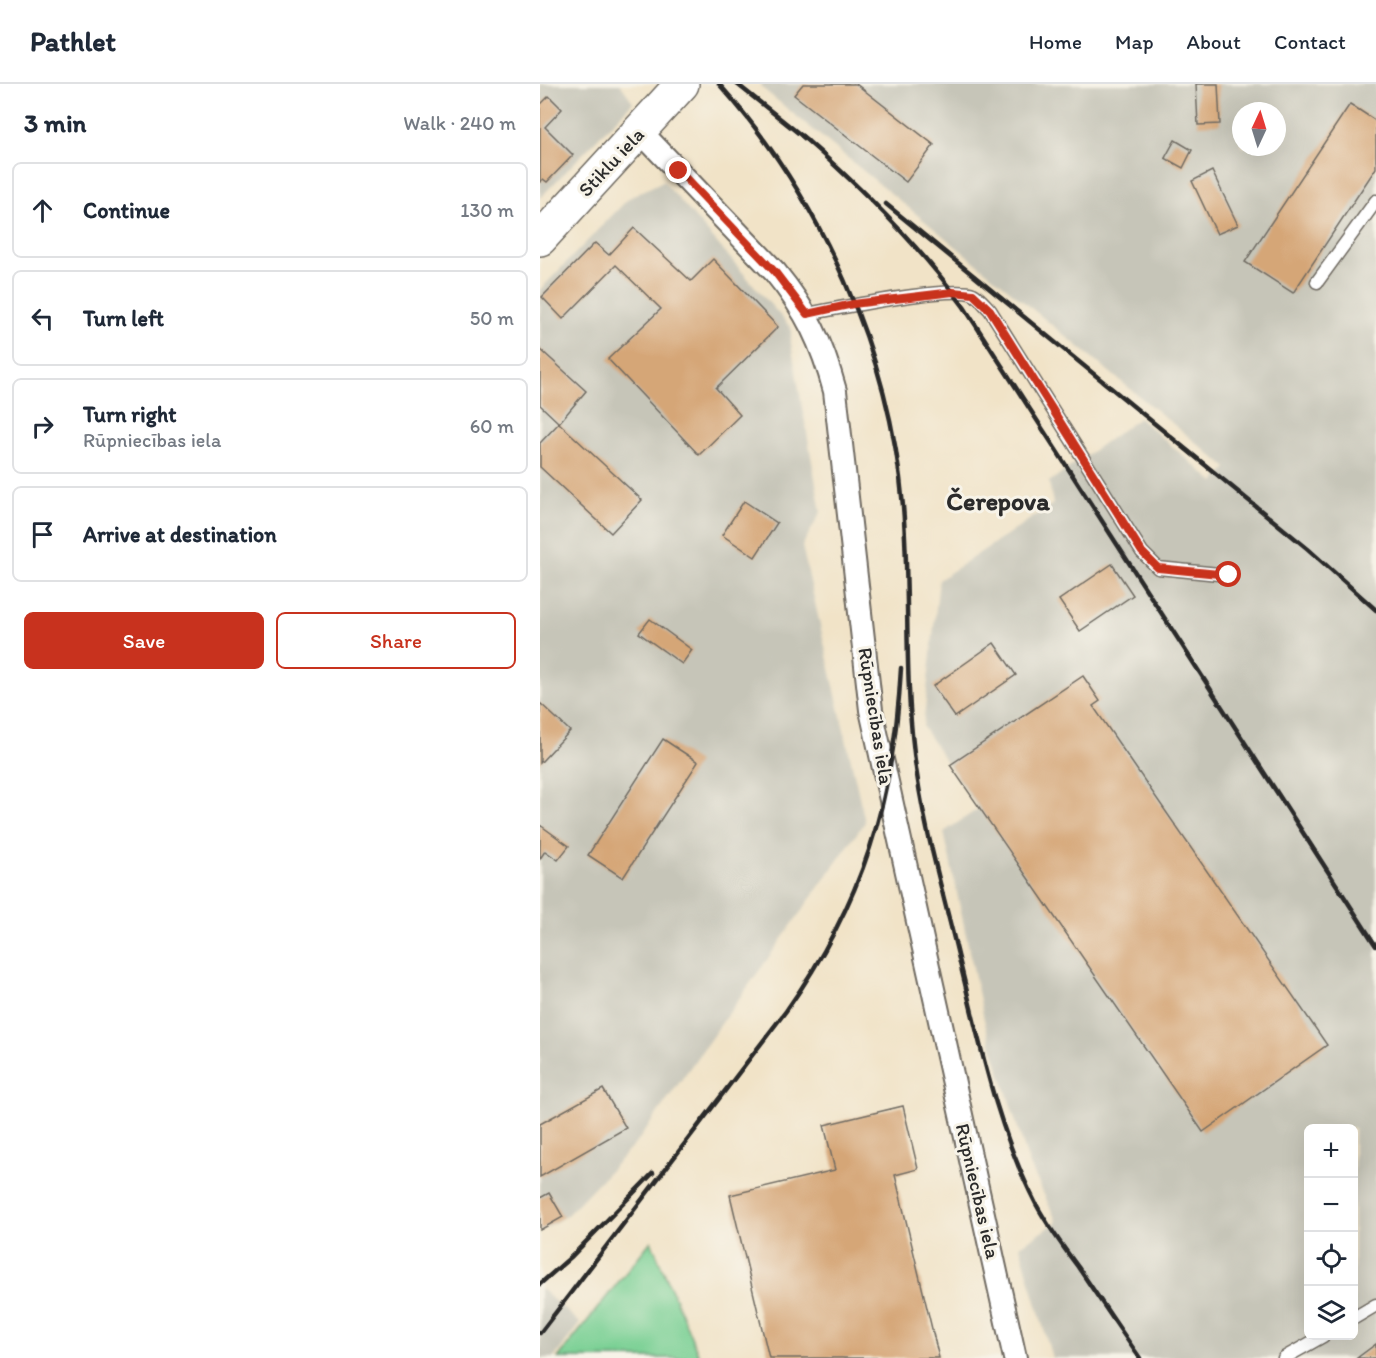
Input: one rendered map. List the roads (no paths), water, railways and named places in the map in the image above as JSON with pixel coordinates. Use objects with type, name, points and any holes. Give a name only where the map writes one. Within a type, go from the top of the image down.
[{"type":"street","name":"Stiklu iela","points":[[540,239],[682,84]]},
{"type":"street","name":"Rūpniecības iela","points":[[640,131],[775,272],[807,314],[825,355],[835,391],[871,710],[1015,1358]]},
{"type":"lane","points":[[1317,282],[1376,201]]},
{"type":"lane","points":[[807,314],[853,304],[953,292],[973,294],[990,310],[1142,552],[1158,568],[1229,575]]},
{"type":"lane","points":[[1358,1315],[1376,1305]]},
{"type":"lane","points":[[1284,1358],[1315,1340]]},
{"type":"railway","points":[[719,84],[756,129],[789,177],[819,227],[866,335],[883,392],[896,449],[903,506],[909,691],[914,753],[922,804],[981,1050],[999,1114],[1022,1175],[1036,1204],[1140,1358]]},
{"type":"railway","points":[[737,84],[807,140]]},
{"type":"railway","points":[[802,136],[908,238],[964,307],[1376,946]]},
{"type":"railway","points":[[886,204],[1308,549],[1376,610]]},
{"type":"railway","points":[[540,1333],[786,1011],[813,970],[835,930],[870,848],[882,806],[891,762],[901,668]]},
{"type":"railway","points":[[540,1284],[572,1256],[653,1173]]},
{"type":"district","name":"Čerepova","points":[[998,501]]}]
